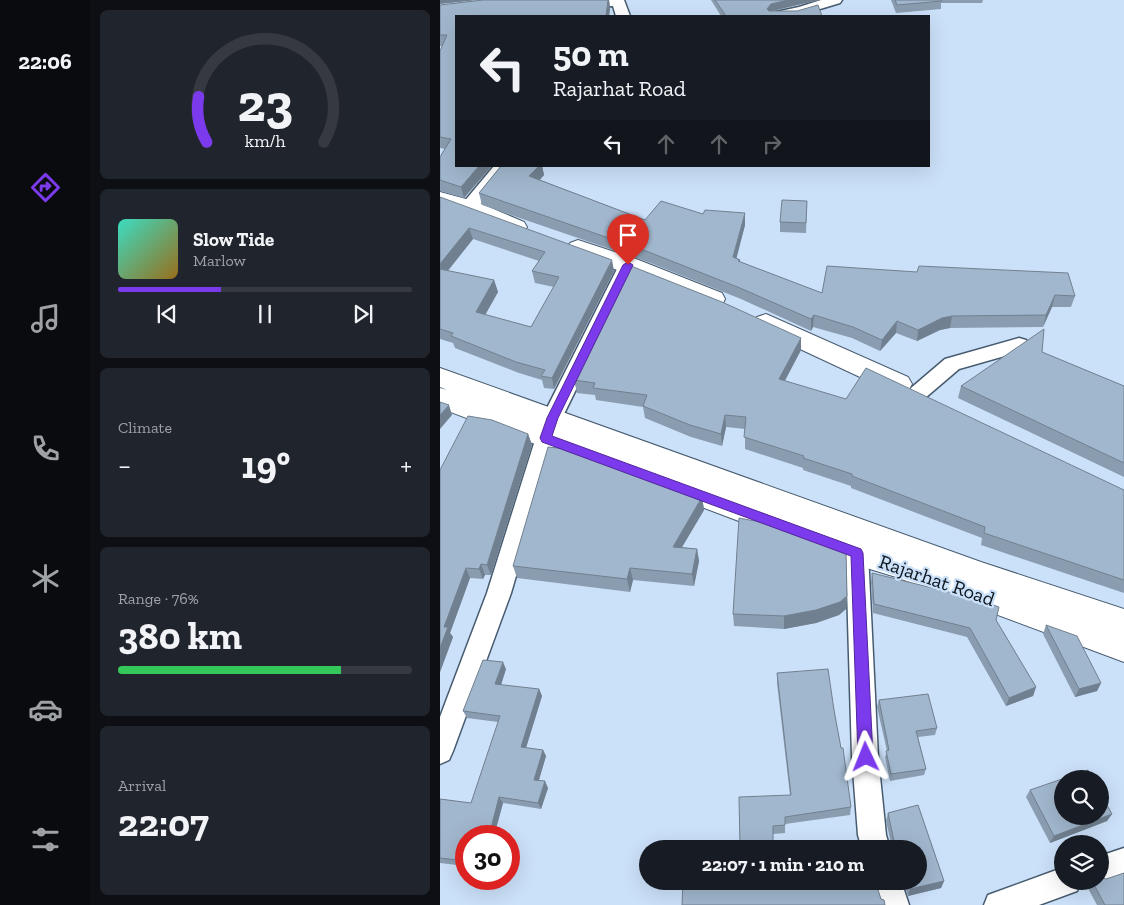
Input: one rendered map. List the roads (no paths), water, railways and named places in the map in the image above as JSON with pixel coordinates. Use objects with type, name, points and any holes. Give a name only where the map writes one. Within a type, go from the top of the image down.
[{"type":"main road","points":[[440,199],[469,207],[546,237],[628,265],[737,310],[943,405]]},
{"type":"main road","name":"Rajarhat Road","points":[[440,377],[484,395],[549,428],[857,553],[899,565],[1124,648]]},
{"type":"main road","name":"Rajarhat Road","points":[[440,398],[549,428],[1124,623]]},
{"type":"street","points":[[785,15],[801,6],[835,0]]},
{"type":"street","points":[[564,4],[618,2],[623,15]]},
{"type":"street","points":[[469,207],[502,167]]},
{"type":"street","points":[[440,751],[499,593],[549,428],[628,265]]},
{"type":"street","points":[[918,393],[952,364],[1019,345]]},
{"type":"street","points":[[857,553],[866,757],[873,840]]},
{"type":"street","points":[[1109,867],[1124,862]]},
{"type":"street","points":[[998,905],[1054,886]]},
{"type":"street","points":[[890,890],[895,905]]}]
